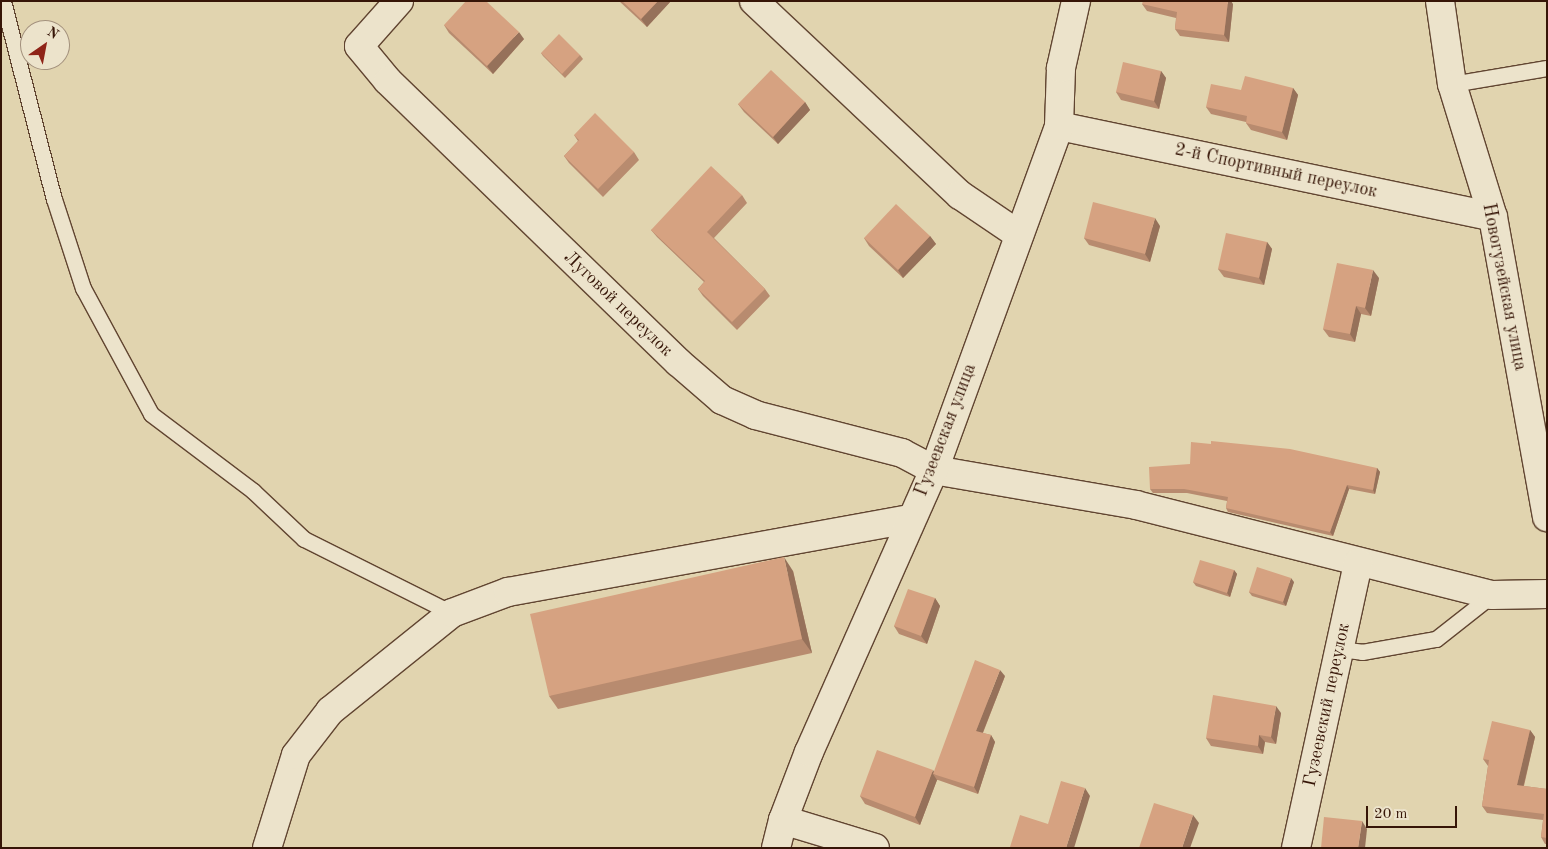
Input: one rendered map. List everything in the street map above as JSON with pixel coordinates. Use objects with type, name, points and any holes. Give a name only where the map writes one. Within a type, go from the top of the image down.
[{"type":"street","name":"Луговой переулок","points":[[399,1],[359,46],[388,81],[678,362],[722,400],[756,415],[902,453],[934,470],[1136,505],[1358,563],[1492,595],[1547,594]]},
{"type":"street","points":[[754,1],[960,195],[1019,235]]},
{"type":"street","name":"Гузеевская улица","points":[[776,848],[783,820],[909,519],[934,470],[1059,126],[1061,68],[1076,1]]},
{"type":"street","name":"Новогузейская улица","points":[[1440,1],[1452,84],[1493,217],[1547,517]]},
{"type":"street","name":"2-й Спортивный переулок","points":[[1059,126],[1493,217]]},
{"type":"street","points":[[267,848],[296,755],[324,718],[452,613],[508,592],[909,519]]},
{"type":"street","name":"Гузеевский переулок","points":[[1296,848],[1358,563]]},
{"type":"street","points":[[783,820],[875,848]]},
{"type":"lane","points":[[3,1],[54,199],[83,288],[151,414],[252,491],[304,539],[452,613]]},
{"type":"lane","points":[[1452,84],[1547,68]]},
{"type":"lane","points":[[1340,649],[1362,652],[1436,639],[1492,595]]},
{"type":"building","points":[[466,1],[486,1],[519,32],[487,66],[444,25]]},
{"type":"building","points":[[622,1],[658,1],[641,19]]},
{"type":"building","points":[[1143,1],[1228,1],[1224,35],[1175,29],[1177,12],[1142,4]]},
{"type":"building","points":[[559,34],[580,55],[562,74],[541,53]]},
{"type":"building","points":[[1123,62],[1161,71],[1154,101],[1116,92]]},
{"type":"building","points":[[771,70],[805,102],[773,137],[738,104]]},
{"type":"building","points":[[1245,76],[1293,88],[1282,132],[1246,123],[1247,116],[1206,107],[1211,84],[1241,90]]},
{"type":"building","points":[[595,113],[634,152],[598,189],[564,156],[579,140],[574,135]]},
{"type":"building","points":[[711,166],[742,195],[707,232],[765,289],[732,322],[698,289],[705,281],[651,230]]},
{"type":"building","points":[[1093,202],[1155,218],[1145,254],[1084,238]]},
{"type":"building","points":[[896,204],[930,236],[898,270],[864,238]]},
{"type":"building","points":[[1226,233],[1267,242],[1259,278],[1218,269]]},
{"type":"building","points":[[1337,263],[1373,270],[1365,308],[1356,306],[1350,334],[1323,329]]},
{"type":"building","points":[[1211,441],[1290,449],[1377,468],[1373,490],[1347,485],[1330,532],[1226,508],[1228,497],[1184,489],[1150,489],[1149,467],[1190,464],[1191,442],[1211,444]]},
{"type":"building","points":[[784,557],[802,639],[549,696],[530,614]]},
{"type":"building","points":[[1200,560],[1234,570],[1227,593],[1193,582]]},
{"type":"building","points":[[1257,567],[1291,578],[1283,602],[1249,592]]},
{"type":"building","points":[[908,589],[935,598],[921,636],[894,626]]},
{"type":"building","points":[[975,660],[1000,670],[976,731],[991,735],[974,787],[933,774]]},
{"type":"building","points":[[1213,695],[1276,706],[1271,737],[1259,735],[1258,746],[1206,738]]},
{"type":"building","points":[[1492,721],[1530,730],[1517,785],[1547,789],[1547,838],[1541,837],[1544,814],[1482,806],[1489,760],[1483,759]]},
{"type":"building","points":[[877,750],[933,770],[915,817],[860,796]]},
{"type":"building","points":[[1061,781],[1085,788],[1066,848],[1010,847],[1020,815],[1048,824]]},
{"type":"building","points":[[1154,803],[1193,815],[1182,848],[1139,848]]},
{"type":"building","points":[[1324,817],[1362,821],[1358,848],[1321,848]]}]
